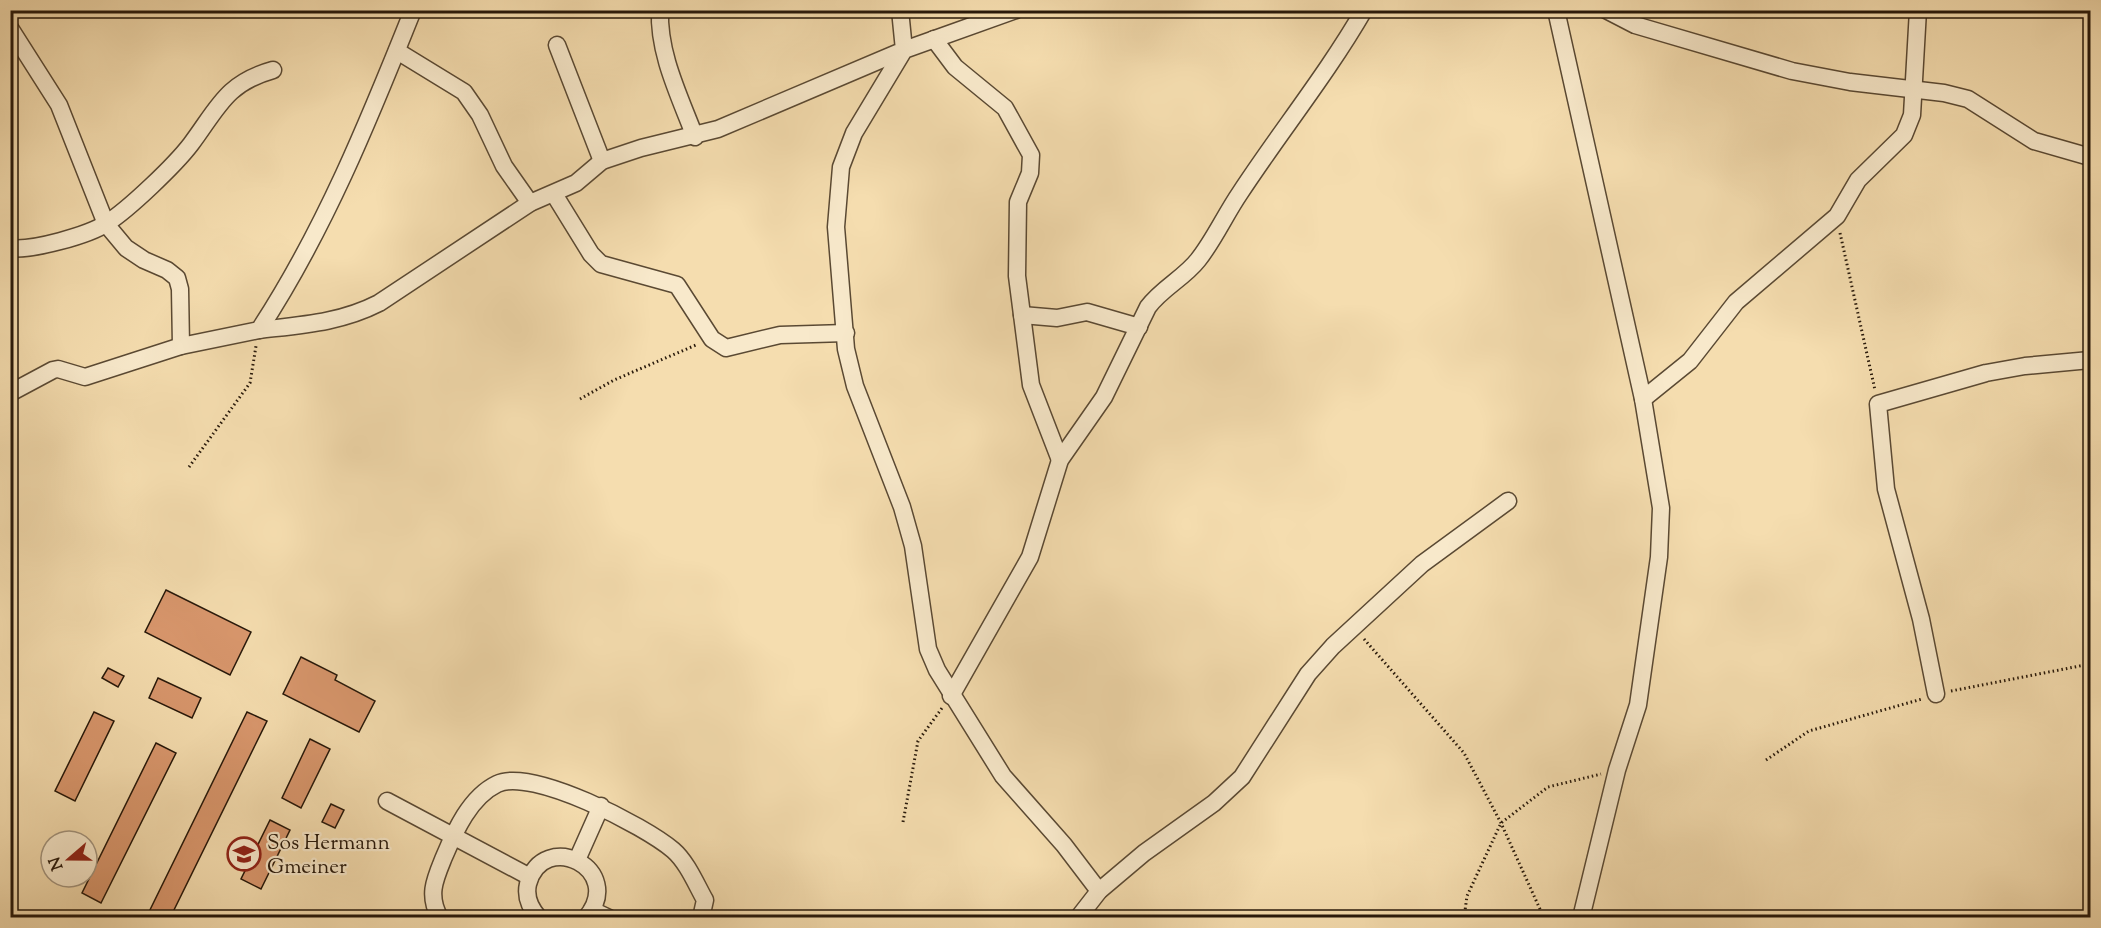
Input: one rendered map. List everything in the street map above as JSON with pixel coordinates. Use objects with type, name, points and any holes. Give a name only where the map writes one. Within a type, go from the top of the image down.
[{"type":"street","points":[[259,330],[293,279],[315,238],[413,10]]},
{"type":"street","points":[[660,10],[669,70],[695,137]]},
{"type":"street","points":[[900,10],[904,50],[854,133],[841,166],[836,227],[846,333],[855,386],[902,507],[913,546],[928,649],[951,696],[1003,776],[1064,845],[1099,891]]},
{"type":"street","points":[[10,393],[53,370],[90,376],[181,346],[259,330],[337,321],[358,314],[530,203],[576,183],[602,161],[641,148],[695,137],[752,116],[904,50],[1016,10]]},
{"type":"street","points":[[951,696],[1030,556],[1060,460],[1104,397],[1156,296],[1201,257],[1239,194],[1341,49],[1364,10]]},
{"type":"street","points":[[1556,10],[1642,399],[1661,508],[1659,557],[1638,705],[1617,770],[1581,918]]},
{"type":"street","points":[[1606,10],[1635,25],[1792,70],[1944,93],[1968,99],[2034,141],[2091,157]]},
{"type":"street","points":[[1642,399],[1690,360],[1736,302],[1836,216],[1858,180],[1904,135],[1912,115],[1918,10]]},
{"type":"street","points":[[10,28],[59,105],[106,224],[126,248],[144,260],[167,270],[177,278],[180,290],[181,346]]},
{"type":"street","points":[[934,39],[955,67],[1005,108],[1026,142],[1031,155],[1030,173],[1018,202],[1017,276],[1031,385],[1060,460]]},
{"type":"street","points":[[557,45],[602,161]]},
{"type":"street","points":[[397,51],[464,92],[480,115],[504,166],[530,203]]},
{"type":"street","points":[[10,248],[20,250],[46,246],[106,224],[173,164],[233,88],[250,76],[273,70]]},
{"type":"street","points":[[554,194],[596,260],[609,267],[677,285],[712,339],[721,346],[731,348],[780,335],[846,333]]},
{"type":"street","points":[[1022,315],[1056,318],[1088,312],[1139,327]]},
{"type":"street","points":[[1936,694],[1921,618],[1893,526],[1886,489],[1878,404],[1986,373],[2025,366],[2091,360]]},
{"type":"street","points":[[1078,918],[1099,891],[1144,853],[1214,803],[1242,777],[1308,674],[1354,627],[1422,564],[1508,501]]},
{"type":"street","points":[[440,918],[432,887],[453,836],[478,796],[498,783],[520,781],[544,786],[601,806],[674,850],[705,900],[701,918]]},
{"type":"street","points":[[387,801],[530,877]]},
{"type":"street","points":[[577,860],[601,806]]},
{"type":"street","points":[[539,918],[528,899],[530,877],[545,861],[566,856],[577,860],[593,875],[597,886],[589,914],[609,918]]},
{"type":"path","points":[[1836,216],[1878,404]]},
{"type":"path","points":[[189,467],[250,383],[259,330]]},
{"type":"path","points":[[580,399],[614,380],[712,339]]},
{"type":"path","points":[[1354,627],[1464,753],[1501,823],[1544,918]]},
{"type":"path","points":[[903,822],[918,741],[951,696]]},
{"type":"path","points":[[1464,918],[1467,896],[1501,823],[1548,787],[1617,770]]},
{"type":"building","points":[[166,590],[251,632],[230,675],[145,632]]},
{"type":"building","points":[[301,657],[337,675],[335,680],[375,701],[359,732],[283,694]]},
{"type":"building","points":[[108,668],[124,676],[118,687],[102,678]]},
{"type":"building","points":[[158,678],[201,698],[192,718],[149,698]]},
{"type":"building","points":[[94,712],[114,721],[75,801],[55,791]]},
{"type":"building","points":[[247,712],[267,721],[170,918],[146,918]]},
{"type":"building","points":[[310,739],[330,749],[301,808],[282,798]]},
{"type":"building","points":[[156,743],[176,753],[101,903],[82,893],[84,889],[99,889],[99,859]]},
{"type":"building","points":[[331,804],[344,810],[335,828],[322,822]]},
{"type":"building","points":[[270,820],[290,830],[261,889],[241,879]]},
{"type":"place","name":"Sos Hermann Gmeiner","points":[[244,854]]}]
